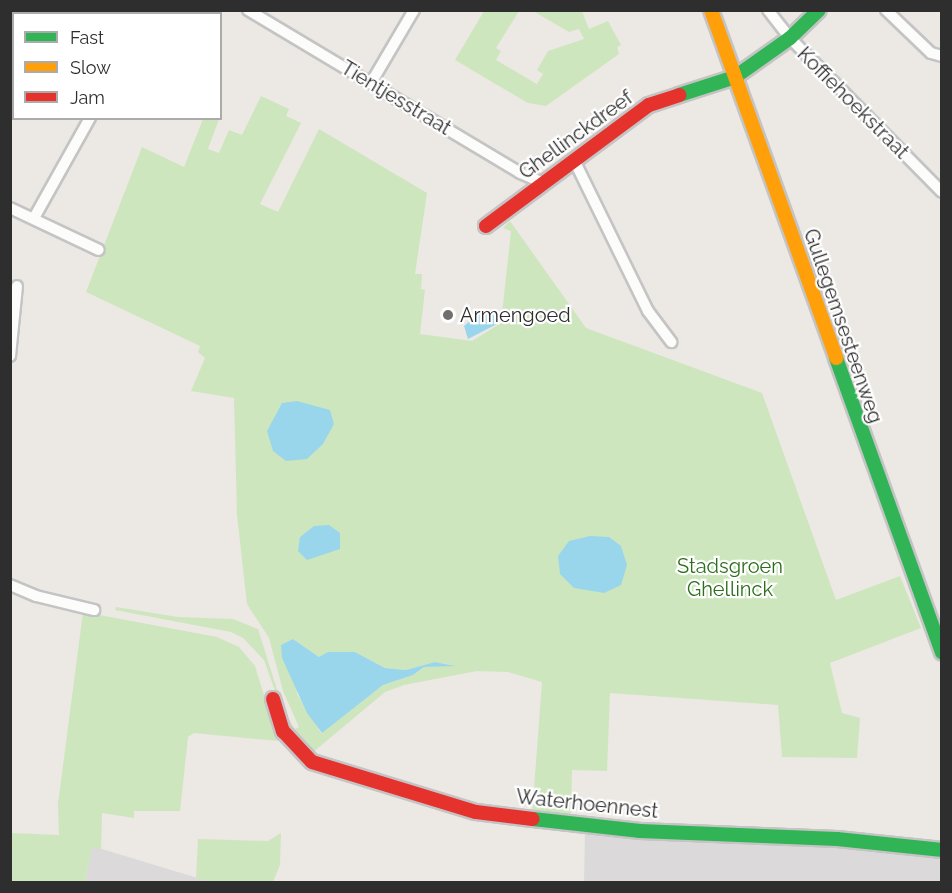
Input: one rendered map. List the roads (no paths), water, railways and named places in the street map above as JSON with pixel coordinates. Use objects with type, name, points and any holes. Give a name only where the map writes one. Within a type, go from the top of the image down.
[{"type":"street","name":"Tientjesstraat","points":[[248,10],[520,173],[544,183]]},
{"type":"street","points":[[372,83],[414,10]]},
{"type":"street","name":"Gullegemsesteenweg","points":[[711,10],[942,653]]},
{"type":"street","name":"Koffiehoekstraat","points":[[768,10],[790,38],[942,192]]},
{"type":"street","name":"Ghellinckdreef","points":[[486,226],[649,105],[735,77],[790,38],[819,10]]},
{"type":"street","points":[[886,10],[931,53],[942,56]]},
{"type":"street","points":[[34,218],[89,120]]},
{"type":"street","points":[[574,160],[648,311],[670,342]]},
{"type":"street","points":[[10,208],[99,250]]},
{"type":"street","points":[[10,356],[17,286]]},
{"type":"street","points":[[10,585],[36,596],[94,610]]},
{"type":"street","name":"Waterhoennest","points":[[273,699],[283,731],[312,762],[476,813],[645,831],[837,839],[942,850]]},
{"type":"water","points":[[481,312],[497,316],[497,324],[468,339],[464,326]]},
{"type":"water","points":[[297,401],[330,410],[334,424],[323,444],[307,459],[286,461],[273,451],[267,431],[282,403]]},
{"type":"water","points":[[329,525],[340,533],[340,549],[307,560],[298,551],[300,537],[314,526]]},
{"type":"water","points":[[590,536],[609,537],[621,546],[627,565],[621,585],[604,593],[574,588],[560,574],[558,556],[569,541]]},
{"type":"water","points":[[293,639],[319,657],[328,652],[355,652],[385,668],[406,670],[435,662],[455,666],[424,667],[413,675],[383,685],[322,733],[307,713],[282,658],[281,645]]},
{"type":"place","name":"Armengoed","points":[[448,315]]},
{"type":"park label","name":"Stadsgroen Ghellinck","points":[[730,578]]}]
